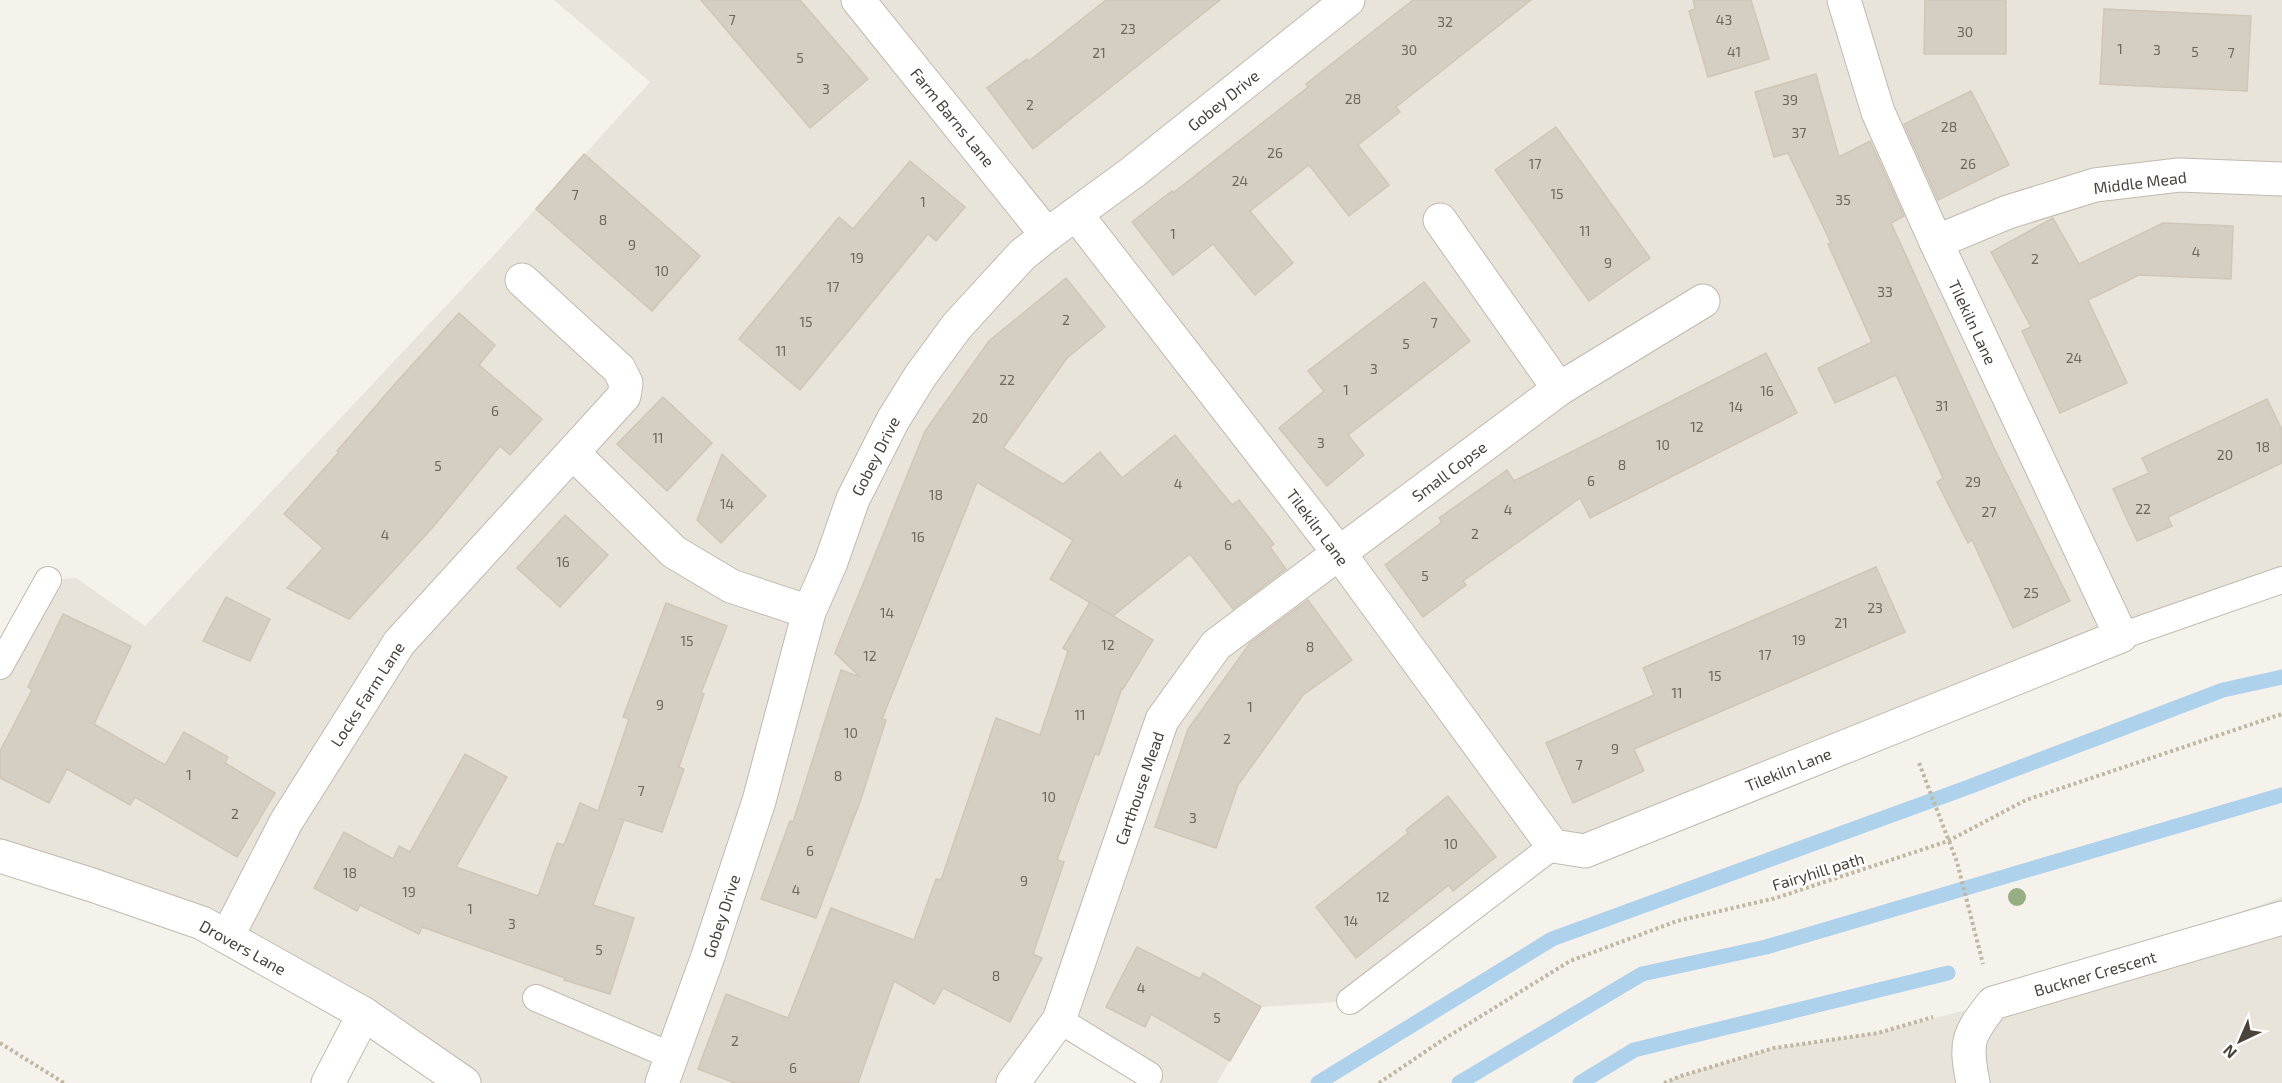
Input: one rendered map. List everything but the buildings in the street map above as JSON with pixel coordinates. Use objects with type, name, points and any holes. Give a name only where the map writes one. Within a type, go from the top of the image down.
[{"type":"street","name":"Farm Barns Lane","points":[[858,0],[1047,235]]},
{"type":"street","name":"Gobey Drive","points":[[667,1069],[707,959],[759,801],[809,612],[831,562],[853,499],[893,420],[921,375],[957,326],[1022,255],[1133,172],[1348,0]]},
{"type":"street","name":"Tilekiln Lane","points":[[1076,214],[1339,553],[1553,846],[1585,851],[2121,636],[1936,242],[1878,112],[1844,0]]},
{"type":"street","name":"Middle Mead","points":[[1936,242],[2008,212],[2095,185],[2179,175],[2282,179]]},
{"type":"street","points":[[1440,220],[1559,389]]},
{"type":"street","name":"Locks Farm Lane","points":[[227,938],[286,822],[399,643],[624,396],[626,383],[619,369],[522,280]]},
{"type":"street","name":"Small Copse","points":[[1339,553],[1559,389],[1703,301]]},
{"type":"street","points":[[573,453],[674,552],[731,586],[809,612]]},
{"type":"street","name":"Carthouse Mead","points":[[1013,1083],[1059,1020],[1162,720],[1216,645],[1339,553]]},
{"type":"street","name":"Drovers Lane","points":[[0,856],[202,923],[364,1014],[464,1083]]},
{"type":"street","name":"Buckner Crescent","points":[[1973,1083],[1968,1055],[1973,1029],[1993,1003],[2282,918]]},
{"type":"street","points":[[328,1083],[364,1014]]},
{"type":"lane","points":[[0,666],[48,580]]},
{"type":"lane","name":"Tilekiln Lane","points":[[2121,636],[2282,580]]},
{"type":"lane","points":[[1350,1001],[1553,846]]},
{"type":"lane","points":[[536,998],[667,1069]]},
{"type":"lane","points":[[1059,1020],[1149,1075]]},
{"type":"path","name":"Fairyhill path","points":[[1379,1083],[1490,1009],[1570,961],[1677,921],[1776,898],[1948,841],[2026,800],[2282,714]]},
{"type":"path","points":[[1926,780],[1957,862],[1972,924]]},
{"type":"path","points":[[1664,1083],[1774,1048],[1878,1033],[1934,1017]]},
{"type":"path","points":[[0,1043],[64,1083]]},
{"type":"shaded area","points":[[554,0],[2282,0],[2282,580],[1553,847],[1350,1001],[1261,1007],[1217,1083],[1155,1083],[1059,1021],[1013,1083],[464,1083],[202,923],[0,857],[0,666],[48,580],[76,578],[145,626],[493,256],[650,82]]},
{"type":"shaded area","points":[[2282,897],[2282,1083],[1664,1083],[1774,1048],[1878,1033],[1993,1003]]},
{"type":"waterway","points":[[1318,1083],[1552,939],[1966,788],[2223,690],[2282,677]]},
{"type":"waterway","points":[[1459,1083],[1642,974],[1766,947],[2282,795]]},
{"type":"waterway","points":[[1580,1083],[1634,1050],[1948,973]]}]
